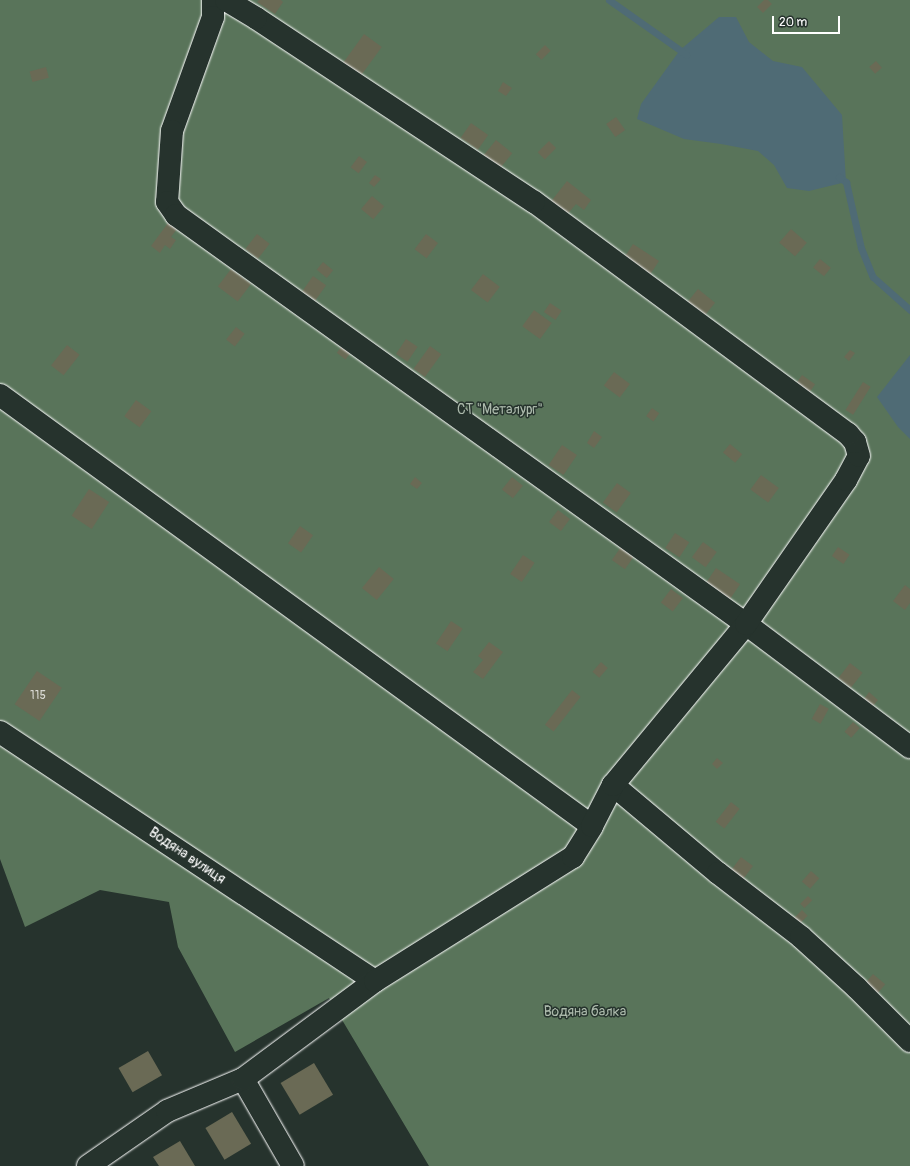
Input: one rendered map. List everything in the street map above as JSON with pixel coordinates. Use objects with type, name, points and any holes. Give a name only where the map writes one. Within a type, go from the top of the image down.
[{"type":"street","points":[[213,0],[213,17],[172,131],[167,202],[176,215],[746,624],[910,747]]},
{"type":"street","points":[[88,1166],[167,1111],[242,1079],[375,980],[573,856],[592,826],[613,785],[746,624],[846,480],[859,456],[855,442],[848,434],[534,202],[263,22],[226,0]]},
{"type":"street","points":[[0,394],[592,826]]},
{"type":"street","name":"Водяна вулиця","points":[[0,732],[375,980]]},
{"type":"street","points":[[613,785],[718,873],[800,937],[856,988],[910,1041]]},
{"type":"street","points":[[242,1079],[293,1166]]},
{"type":"green space","name":"СТ \"Металург\"","points":[[0,0],[910,0],[910,1166],[429,1166],[329,998],[235,1052],[178,947],[169,902],[100,890],[25,927],[0,859]]},
{"type":"water","points":[[719,17],[736,17],[749,42],[773,61],[802,67],[842,115],[846,182],[809,191],[787,188],[774,165],[758,151],[684,139],[637,119],[641,104],[680,50]]},
{"type":"water","points":[[910,355],[910,439],[898,427],[877,397]]},
{"type":"building","points":[[259,0],[281,0],[283,2],[275,14],[257,2]]},
{"type":"building","points":[[764,0],[768,0],[772,4],[763,13],[757,7]]},
{"type":"building","points":[[364,34],[382,47],[360,77],[342,64]]},
{"type":"building","points":[[545,45],[551,51],[541,60],[536,54]]},
{"type":"building","points":[[876,61],[882,68],[875,74],[869,67]]},
{"type":"building","points":[[46,67],[49,78],[32,82],[30,71]]},
{"type":"building","points":[[503,82],[512,88],[506,96],[498,91]]},
{"type":"building","points":[[616,117],[625,130],[615,137],[606,124]]},
{"type":"building","points":[[471,123],[488,135],[478,150],[461,138]]},
{"type":"building","points":[[496,140],[512,153],[500,169],[483,156]]},
{"type":"building","points":[[549,141],[556,148],[545,159],[538,152]]},
{"type":"building","points":[[359,156],[367,162],[359,173],[351,167]]},
{"type":"building","points":[[375,175],[381,179],[374,187],[369,183]]},
{"type":"building","points":[[567,181],[591,200],[584,210],[576,204],[565,217],[549,204]]},
{"type":"building","points":[[372,196],[384,206],[373,219],[361,209]]},
{"type":"building","points":[[168,223],[177,229],[171,237],[176,240],[170,249],[165,245],[160,253],[151,246]]},
{"type":"building","points":[[791,229],[807,243],[795,256],[779,243]]},
{"type":"building","points":[[257,234],[270,244],[258,259],[245,249]]},
{"type":"building","points":[[426,234],[438,243],[427,258],[415,249]]},
{"type":"building","points":[[633,244],[659,261],[650,274],[624,257]]},
{"type":"building","points":[[820,259],[831,268],[824,276],[813,268]]},
{"type":"building","points":[[323,262],[333,270],[327,278],[317,270]]},
{"type":"building","points":[[231,269],[251,284],[238,302],[218,287]]},
{"type":"building","points":[[483,274],[500,287],[488,303],[471,290]]},
{"type":"building","points":[[313,276],[326,285],[315,301],[302,292]]},
{"type":"building","points":[[698,289],[715,303],[704,317],[687,303]]},
{"type":"building","points":[[550,303],[562,311],[555,320],[544,312]]},
{"type":"building","points":[[534,310],[552,323],[540,339],[522,326]]},
{"type":"building","points":[[236,327],[245,334],[235,346],[226,340]]},
{"type":"building","points":[[406,339],[418,347],[408,362],[396,354]]},
{"type":"building","points":[[346,341],[355,348],[345,360],[337,353]]},
{"type":"building","points":[[67,345],[80,355],[64,375],[51,365]]},
{"type":"building","points":[[430,346],[441,354],[425,377],[414,369]]},
{"type":"building","points":[[850,350],[855,353],[849,361],[844,357]]},
{"type":"building","points":[[614,372],[630,384],[620,398],[604,386]]},
{"type":"building","points":[[802,375],[815,384],[807,396],[793,387]]},
{"type":"building","points":[[863,382],[871,387],[853,415],[846,410]]},
{"type":"building","points":[[136,400],[151,411],[140,427],[124,416]]},
{"type":"building","points":[[652,408],[659,413],[653,421],[646,416]]},
{"type":"building","points":[[594,431],[602,437],[594,448],[587,443]]},
{"type":"building","points":[[730,444],[742,454],[735,463],[723,452]]},
{"type":"building","points":[[562,445],[577,455],[564,475],[549,465]]},
{"type":"building","points":[[761,475],[779,488],[768,502],[750,490]]},
{"type":"building","points":[[415,477],[422,483],[417,489],[410,484]]},
{"type":"building","points":[[512,477],[523,486],[513,498],[502,489]]},
{"type":"building","points":[[617,483],[631,493],[617,512],[603,502]]},
{"type":"building","points":[[89,489],[109,502],[92,529],[72,516]]},
{"type":"building","points":[[558,510],[570,519],[561,531],[549,522]]},
{"type":"building","points":[[300,526],[313,535],[301,552],[288,543]]},
{"type":"building","points":[[675,533],[689,542],[679,557],[665,548]]},
{"type":"building","points":[[703,542],[717,552],[706,567],[692,557]]},
{"type":"building","points":[[621,547],[634,556],[625,569],[612,560]]},
{"type":"building","points":[[838,547],[850,555],[843,564],[832,556]]},
{"type":"building","points":[[523,555],[535,563],[522,582],[510,574]]},
{"type":"building","points":[[379,567],[394,579],[377,600],[362,588]]},
{"type":"building","points":[[716,568],[740,584],[729,600],[705,584]]},
{"type":"building","points":[[905,585],[910,589],[910,603],[905,610],[893,601]]},
{"type":"building","points":[[671,589],[683,598],[673,612],[661,603]]},
{"type":"building","points":[[451,621],[463,629],[448,651],[436,643]]},
{"type":"building","points":[[489,642],[503,652],[483,679],[473,672],[483,660],[478,656]]},
{"type":"building","points":[[601,662],[608,668],[599,678],[592,672]]},
{"type":"building","points":[[850,663],[863,673],[851,688],[838,678]]},
{"type":"building","points":[[37,671],[62,688],[40,721],[15,704]]},
{"type":"building","points":[[572,690],[581,697],[554,731],[545,725]]},
{"type":"building","points":[[869,692],[878,700],[873,706],[864,699]]},
{"type":"building","points":[[820,704],[829,709],[821,724],[812,719]]},
{"type":"building","points":[[853,722],[860,728],[851,738],[844,732]]},
{"type":"building","points":[[717,758],[723,763],[717,769],[712,764]]},
{"type":"building","points":[[731,802],[740,809],[724,828],[716,822]]},
{"type":"building","points":[[741,857],[753,866],[742,881],[730,872]]},
{"type":"building","points":[[811,871],[819,878],[810,889],[802,882]]},
{"type":"building","points":[[808,896],[812,900],[804,908],[800,904]]},
{"type":"building","points":[[802,910],[808,916],[798,925],[793,919]]},
{"type":"building","points":[[873,974],[885,984],[877,994],[865,984]]},
{"type":"building","points":[[148,1051],[162,1075],[133,1092],[119,1068]]},
{"type":"building","points":[[314,1063],[333,1095],[300,1115],[281,1083]]},
{"type":"building","points":[[232,1112],[251,1144],[224,1160],[205,1128]]},
{"type":"building","points":[[180,1141],[195,1166],[159,1166],[153,1157]]},
{"type":"waterway","points":[[609,0],[687,55]]},
{"type":"waterway","points":[[839,177],[846,182],[861,248],[873,277],[910,310]]},
{"type":"park label","name":"Водяна балка","points":[[585,1012]]}]
